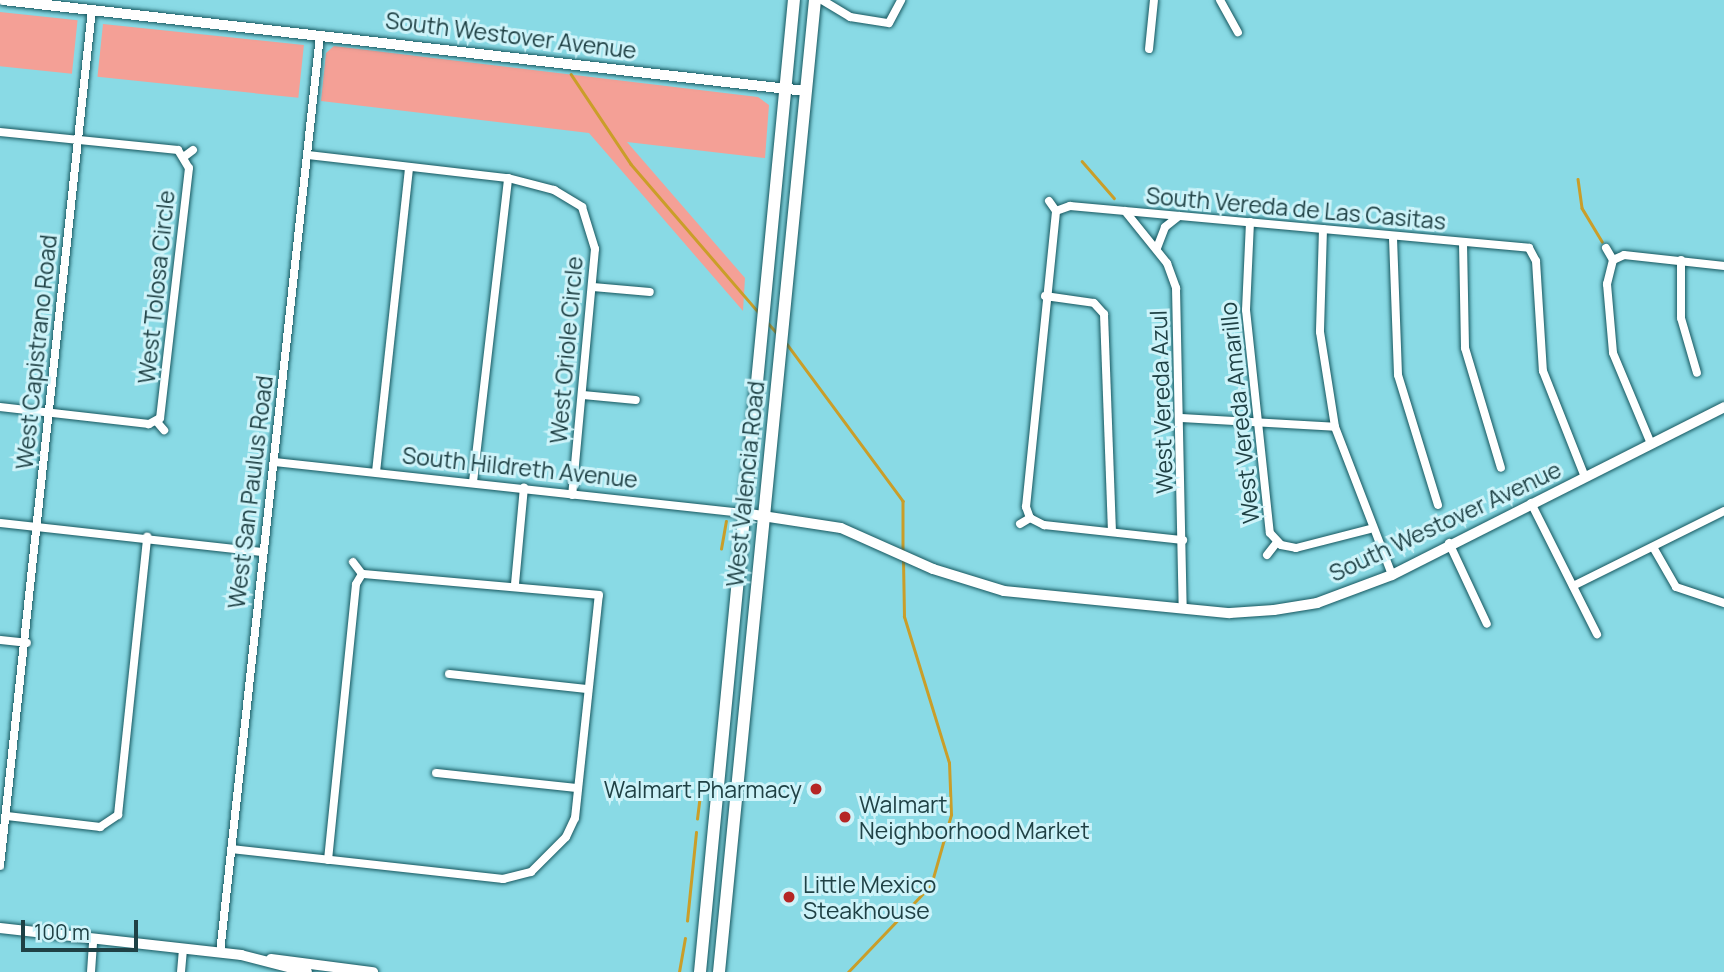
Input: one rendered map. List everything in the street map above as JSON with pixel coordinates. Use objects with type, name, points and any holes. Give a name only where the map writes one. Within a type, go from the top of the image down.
[{"type":"main road","name":"West Valencia Road","points":[[700,972],[794,0]]},
{"type":"main road","name":"West Valencia Road","points":[[719,972],[762,515],[815,0]]},
{"type":"main road","points":[[718,767],[737,772]]},
{"type":"street","name":"South Westover Avenue","points":[[3,0],[805,91]]},
{"type":"street","points":[[822,0],[850,18],[889,23],[901,0]]},
{"type":"street","points":[[1149,49],[1154,0]]},
{"type":"street","points":[[1220,0],[1238,33]]},
{"type":"street","name":"West Capistrano Road","points":[[0,866],[27,643],[36,527],[92,9]]},
{"type":"street","name":"West San Paulus Road","points":[[220,953],[320,35]]},
{"type":"street","points":[[0,132],[184,156],[193,150]]},
{"type":"street","name":"West Oriole Circle","points":[[308,155],[408,169],[508,178],[554,190],[582,207],[594,236],[593,287],[572,495]]},
{"type":"street","name":"West Tolosa Circle","points":[[157,422],[189,168],[184,156]]},
{"type":"street","points":[[376,472],[408,169]]},
{"type":"street","points":[[473,482],[508,178]]},
{"type":"street","points":[[1049,201],[1056,211],[1045,296],[1026,507],[1030,518],[1044,525],[1183,540]]},
{"type":"street","name":"South Vereda de Las Casitas","points":[[1056,211],[1070,206],[1532,251],[1543,371],[1585,477]]},
{"type":"street","name":"West Vereda Azul","points":[[1125,211],[1157,248],[1176,288],[1181,418],[1183,609]]},
{"type":"street","points":[[1157,248],[1165,227],[1180,216]]},
{"type":"street","name":"West Vereda Amarillo","points":[[1250,222],[1247,310],[1269,525],[1277,542],[1296,548],[1370,528]]},
{"type":"street","points":[[1323,229],[1320,332],[1335,428],[1370,528],[1392,575]]},
{"type":"street","points":[[1392,238],[1398,375],[1438,505]]},
{"type":"street","points":[[1463,243],[1465,348],[1501,468]]},
{"type":"street","points":[[1606,248],[1613,260],[1607,303],[1613,353],[1651,444]]},
{"type":"street","points":[[1613,260],[1681,260],[1724,266]]},
{"type":"street","points":[[1681,260],[1681,318],[1697,373]]},
{"type":"street","points":[[593,287],[650,292]]},
{"type":"street","points":[[1045,296],[1094,303],[1104,314],[1112,531]]},
{"type":"street","points":[[583,395],[636,400]]},
{"type":"street","points":[[0,407],[157,422],[164,430]]},
{"type":"street","name":"South Westover Avenue","points":[[762,515],[841,528],[933,569],[1003,591],[1183,609],[1294,607],[1392,575],[1449,543],[1724,407]]},
{"type":"street","points":[[1181,418],[1259,420],[1335,428]]},
{"type":"street","name":"South Hildreth Avenue","points":[[274,462],[524,487],[572,495],[762,515]]},
{"type":"street","points":[[514,584],[524,487]]},
{"type":"street","points":[[1531,503],[1597,634]]},
{"type":"street","points":[[1573,586],[1724,511]]},
{"type":"street","points":[[1020,524],[1030,518]]},
{"type":"street","points":[[0,523],[147,537],[262,552]]},
{"type":"street","points":[[7,816],[100,827],[112,823],[122,802],[147,537]]},
{"type":"street","points":[[1267,555],[1277,542]]},
{"type":"street","points":[[1449,543],[1487,624]]},
{"type":"street","points":[[1653,547],[1676,587],[1724,604]]},
{"type":"street","points":[[231,849],[503,879],[531,872],[566,837],[577,788],[599,595],[514,584],[362,573],[353,562]]},
{"type":"street","points":[[328,860],[356,584],[362,573]]},
{"type":"street","points":[[0,640],[27,643]]},
{"type":"street","points":[[449,674],[587,689]]},
{"type":"street","points":[[436,773],[577,788]]},
{"type":"street","points":[[0,928],[373,972]]},
{"type":"street","points":[[91,972],[93,941]]},
{"type":"street","points":[[181,972],[183,950]]},
{"type":"street","points":[[262,959],[307,972]]},
{"type":"shaded area","points":[[0,12],[78,20],[72,74],[0,66]]},
{"type":"shaded area","points":[[103,24],[304,45],[298,98],[97,77]]},
{"type":"shaded area","points":[[334,46],[758,97],[769,105],[765,158],[627,142],[745,278],[743,311],[589,133],[321,101],[326,53]]},
{"type":"waterway","points":[[571,74],[631,164],[759,313]]},
{"type":"waterway","points":[[1082,161],[1114,198]]},
{"type":"waterway","points":[[1578,179],[1582,208],[1602,241]]},
{"type":"waterway","points":[[768,323],[778,334]]},
{"type":"waterway","points":[[787,344],[903,501],[903,553]]},
{"type":"waterway","points":[[721,549],[726,521]]},
{"type":"waterway","points":[[848,972],[931,885],[951,815],[949,763],[904,617],[903,560]]},
{"type":"waterway","points":[[697,819],[701,787]]},
{"type":"waterway","points":[[687,921],[696,832]]},
{"type":"waterway","points":[[679,972],[685,939]]},
{"type":"place","name":"Walmart Pharmacy","points":[[816,789]]},
{"type":"place","name":"Walmart Neighborhood Market","points":[[845,817]]},
{"type":"place","name":"Little Mexico Steakhouse","points":[[789,897]]}]
